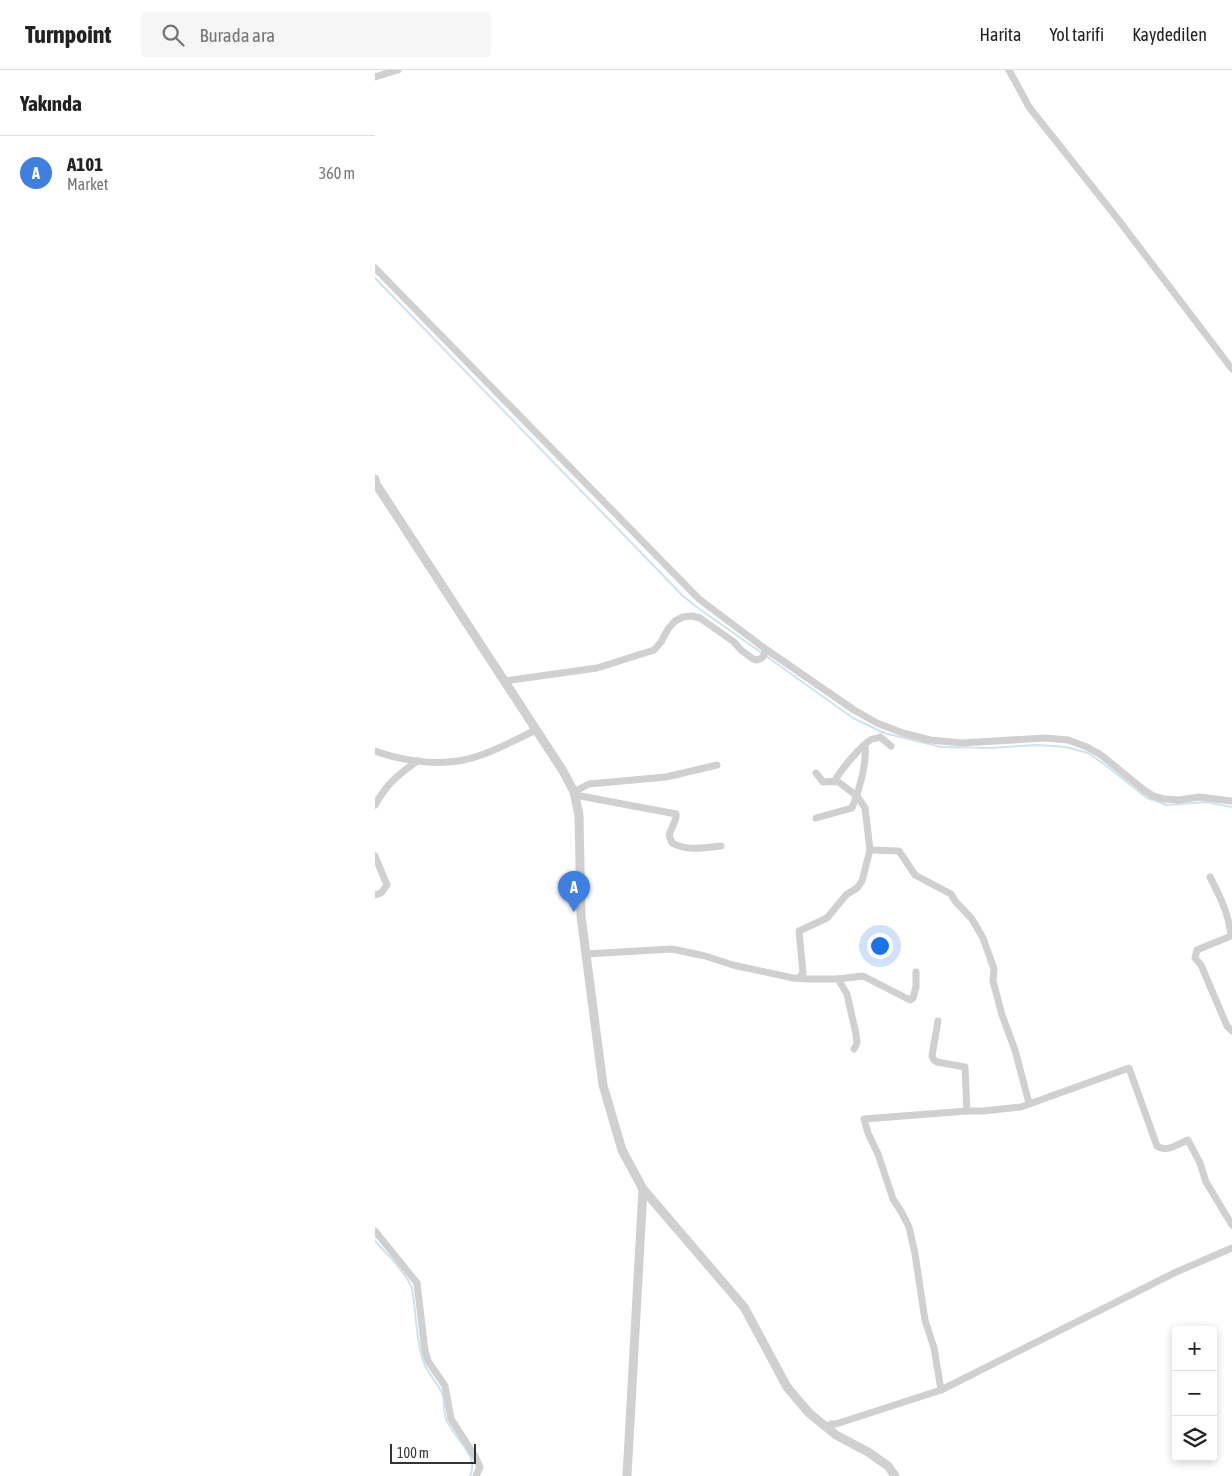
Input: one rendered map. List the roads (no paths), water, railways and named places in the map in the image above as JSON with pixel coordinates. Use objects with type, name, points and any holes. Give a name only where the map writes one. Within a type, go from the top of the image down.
[{"type":"street","points":[[375,78],[398,70]]},
{"type":"street","points":[[1009,70],[1029,107],[1117,218],[1232,369]]},
{"type":"street","points":[[375,268],[699,599],[765,653],[855,710],[877,723],[903,734],[930,740],[962,743],[1045,738],[1068,740],[1101,754],[1153,796],[1179,800],[1199,797],[1232,800]]},
{"type":"street","points":[[375,479],[376,484],[563,771],[574,793],[579,815],[581,916],[603,1086],[622,1150],[643,1189],[744,1307],[787,1387],[809,1414],[836,1436],[867,1452],[888,1466],[895,1476]]},
{"type":"street","points":[[504,681],[597,668],[653,650],[661,642],[675,621],[683,617],[692,616],[700,618],[734,642],[753,659],[757,660],[765,653]]},
{"type":"street","points":[[375,750],[417,761],[459,761],[482,754],[537,730]]},
{"type":"street","points":[[834,782],[872,739],[880,738],[891,746]]},
{"type":"street","points":[[816,818],[852,808],[857,796],[866,754],[865,745]]},
{"type":"street","points":[[375,805],[384,789],[397,776],[417,761]]},
{"type":"street","points":[[574,793],[589,784],[666,777],[717,764]]},
{"type":"street","points":[[799,978],[803,973],[799,931],[827,918],[847,895],[857,888],[862,881],[870,850],[865,808],[857,796],[837,782],[823,782],[816,773]]},
{"type":"street","points":[[574,793],[676,814],[669,835],[672,843],[679,847],[721,846]]},
{"type":"street","points":[[870,850],[899,850],[915,875],[951,894],[972,919],[983,938],[994,969],[993,981],[1002,1015],[1015,1050],[1029,1104]]},
{"type":"street","points":[[375,856],[387,885],[381,893],[375,895]]},
{"type":"street","points":[[1210,878],[1227,915],[1231,936],[1197,950],[1195,958],[1201,965],[1227,1026],[1232,1031]]},
{"type":"street","points":[[586,954],[671,950],[799,978],[863,976],[910,1000],[913,998],[916,987],[916,972]]},
{"type":"street","points":[[838,978],[847,994],[856,1034],[857,1043],[854,1049]]},
{"type":"street","points":[[939,1021],[932,1056],[937,1062],[965,1067],[967,1110]]},
{"type":"street","points":[[941,1390],[934,1348],[925,1320],[909,1227],[903,1213],[893,1199],[864,1118],[1021,1107],[1129,1068],[1157,1146],[1161,1149],[1166,1149],[1188,1140],[1200,1163],[1206,1182],[1232,1225]]},
{"type":"street","points":[[627,1476],[643,1189]]},
{"type":"street","points":[[375,1230],[417,1283],[428,1362],[445,1386],[451,1419],[480,1466],[476,1476]]},
{"type":"street","points":[[827,1428],[831,1424],[941,1390],[1175,1273],[1232,1248]]},
{"type":"waterway","points":[[375,278],[683,596],[762,653]]},
{"type":"waterway","points":[[766,656],[853,718],[884,733],[941,747],[990,748],[1037,745],[1066,747],[1088,753],[1147,798],[1167,805],[1206,802],[1232,807]]},
{"type":"waterway","points":[[375,1241],[400,1269],[412,1288],[421,1355],[442,1393],[449,1426],[469,1454],[472,1468],[470,1476]]},
{"type":"place","name":"A101","points":[[574,912]]}]
